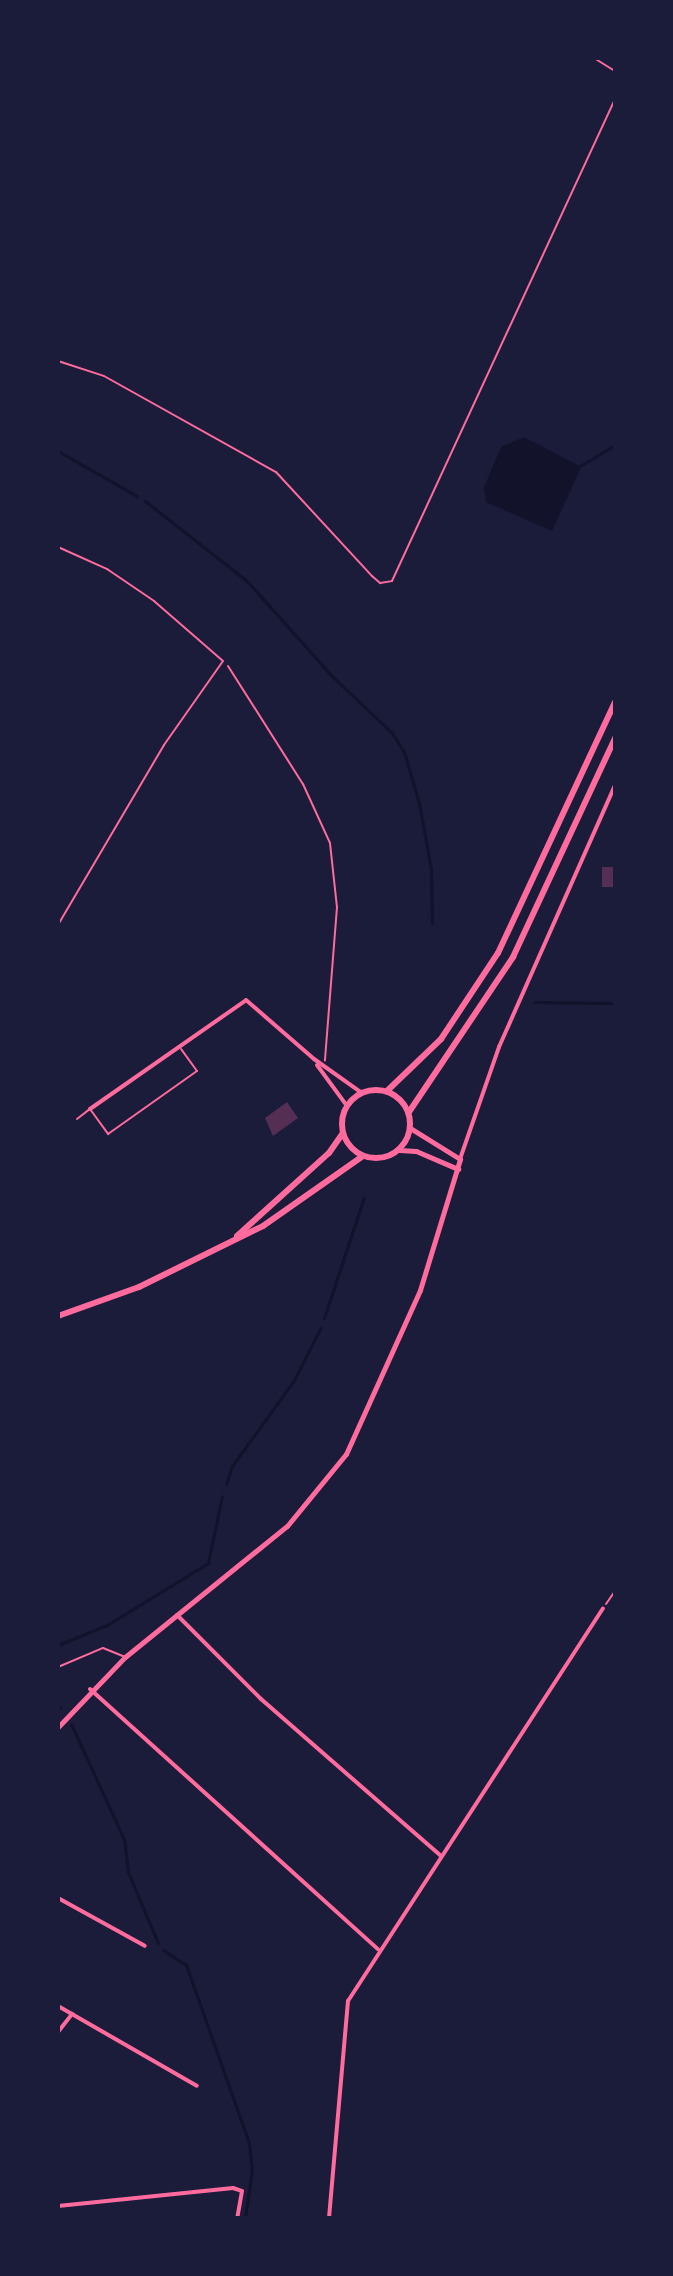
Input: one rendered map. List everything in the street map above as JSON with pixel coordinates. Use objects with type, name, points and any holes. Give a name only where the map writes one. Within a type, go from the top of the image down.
[{"type":"main road","points":[[227,1245],[329,1153],[343,1133],[347,1106],[362,1093],[387,1091],[441,1039],[498,953],[615,702]]},
{"type":"main road","points":[[399,1150],[410,1128],[409,1112],[513,957],[615,738]]},
{"type":"main road","points":[[387,1091],[409,1112]]},
{"type":"main road","points":[[58,1727],[90,1689],[125,1657],[287,1526],[332,1477],[360,1427],[409,1317],[458,1169],[460,1159],[410,1128]]},
{"type":"main road","points":[[343,1133],[363,1156]]},
{"type":"main road","points":[[58,1316],[139,1287],[227,1245],[263,1226],[363,1156],[382,1158],[399,1150],[416,1151],[458,1169]]},
{"type":"street","points":[[460,1159],[499,1047],[615,785]]},
{"type":"street","points":[[90,1109],[246,1000],[314,1059],[362,1093]]},
{"type":"street","points":[[314,1059],[347,1106]]},
{"type":"street","points":[[329,2218],[342,2026],[348,2001],[378,1949],[603,1608]]},
{"type":"street","points":[[176,1615],[261,1699],[441,1856]]},
{"type":"street","points":[[90,1689],[378,1949]]},
{"type":"street","points":[[58,1898],[145,1946]]},
{"type":"street","points":[[58,2006],[197,2086]]},
{"type":"street","points":[[58,2032],[72,2014]]},
{"type":"street","points":[[58,2206],[242,2191],[237,2218]]},
{"type":"lane","points":[[58,547],[107,569],[154,601],[223,661],[164,745],[58,925]]},
{"type":"lane","points":[[77,1119],[90,1109],[108,1134],[197,1071],[178,1045]]},
{"type":"lane","points":[[58,1667],[103,1648],[125,1657]]},
{"type":"path","points":[[594,58],[615,71]]},
{"type":"path","points":[[58,361],[115,382],[276,472],[372,576],[380,583],[392,581],[615,99]]},
{"type":"path","points":[[223,661],[243,682],[298,775],[330,843],[337,907],[331,1041],[323,1066]]},
{"type":"path","points":[[603,1608],[615,1591]]},
{"type":"shaded area","points":[[524,437],[581,467],[552,531],[486,502],[484,488],[501,447]]},
{"type":"building","points":[[602,867],[615,867],[615,887],[602,887]]},
{"type":"building","points":[[287,1102],[298,1118],[273,1136],[265,1118]]},
{"type":"waterway","points":[[580,466],[615,445]]},
{"type":"waterway","points":[[58,451],[137,496]]},
{"type":"waterway","points":[[145,501],[247,581],[332,676],[392,733],[404,752],[419,803],[431,870],[432,923]]},
{"type":"waterway","points":[[535,1002],[615,1003]]},
{"type":"waterway","points":[[324,1318],[364,1197]]},
{"type":"waterway","points":[[226,1484],[232,1466],[294,1380],[321,1327]]},
{"type":"waterway","points":[[58,1645],[107,1625],[208,1563],[222,1496]]},
{"type":"waterway","points":[[71,1724],[124,1839],[128,1872],[158,1943]]},
{"type":"waterway","points":[[163,1950],[186,1965],[249,2143],[252,2170],[245,2218]]}]
